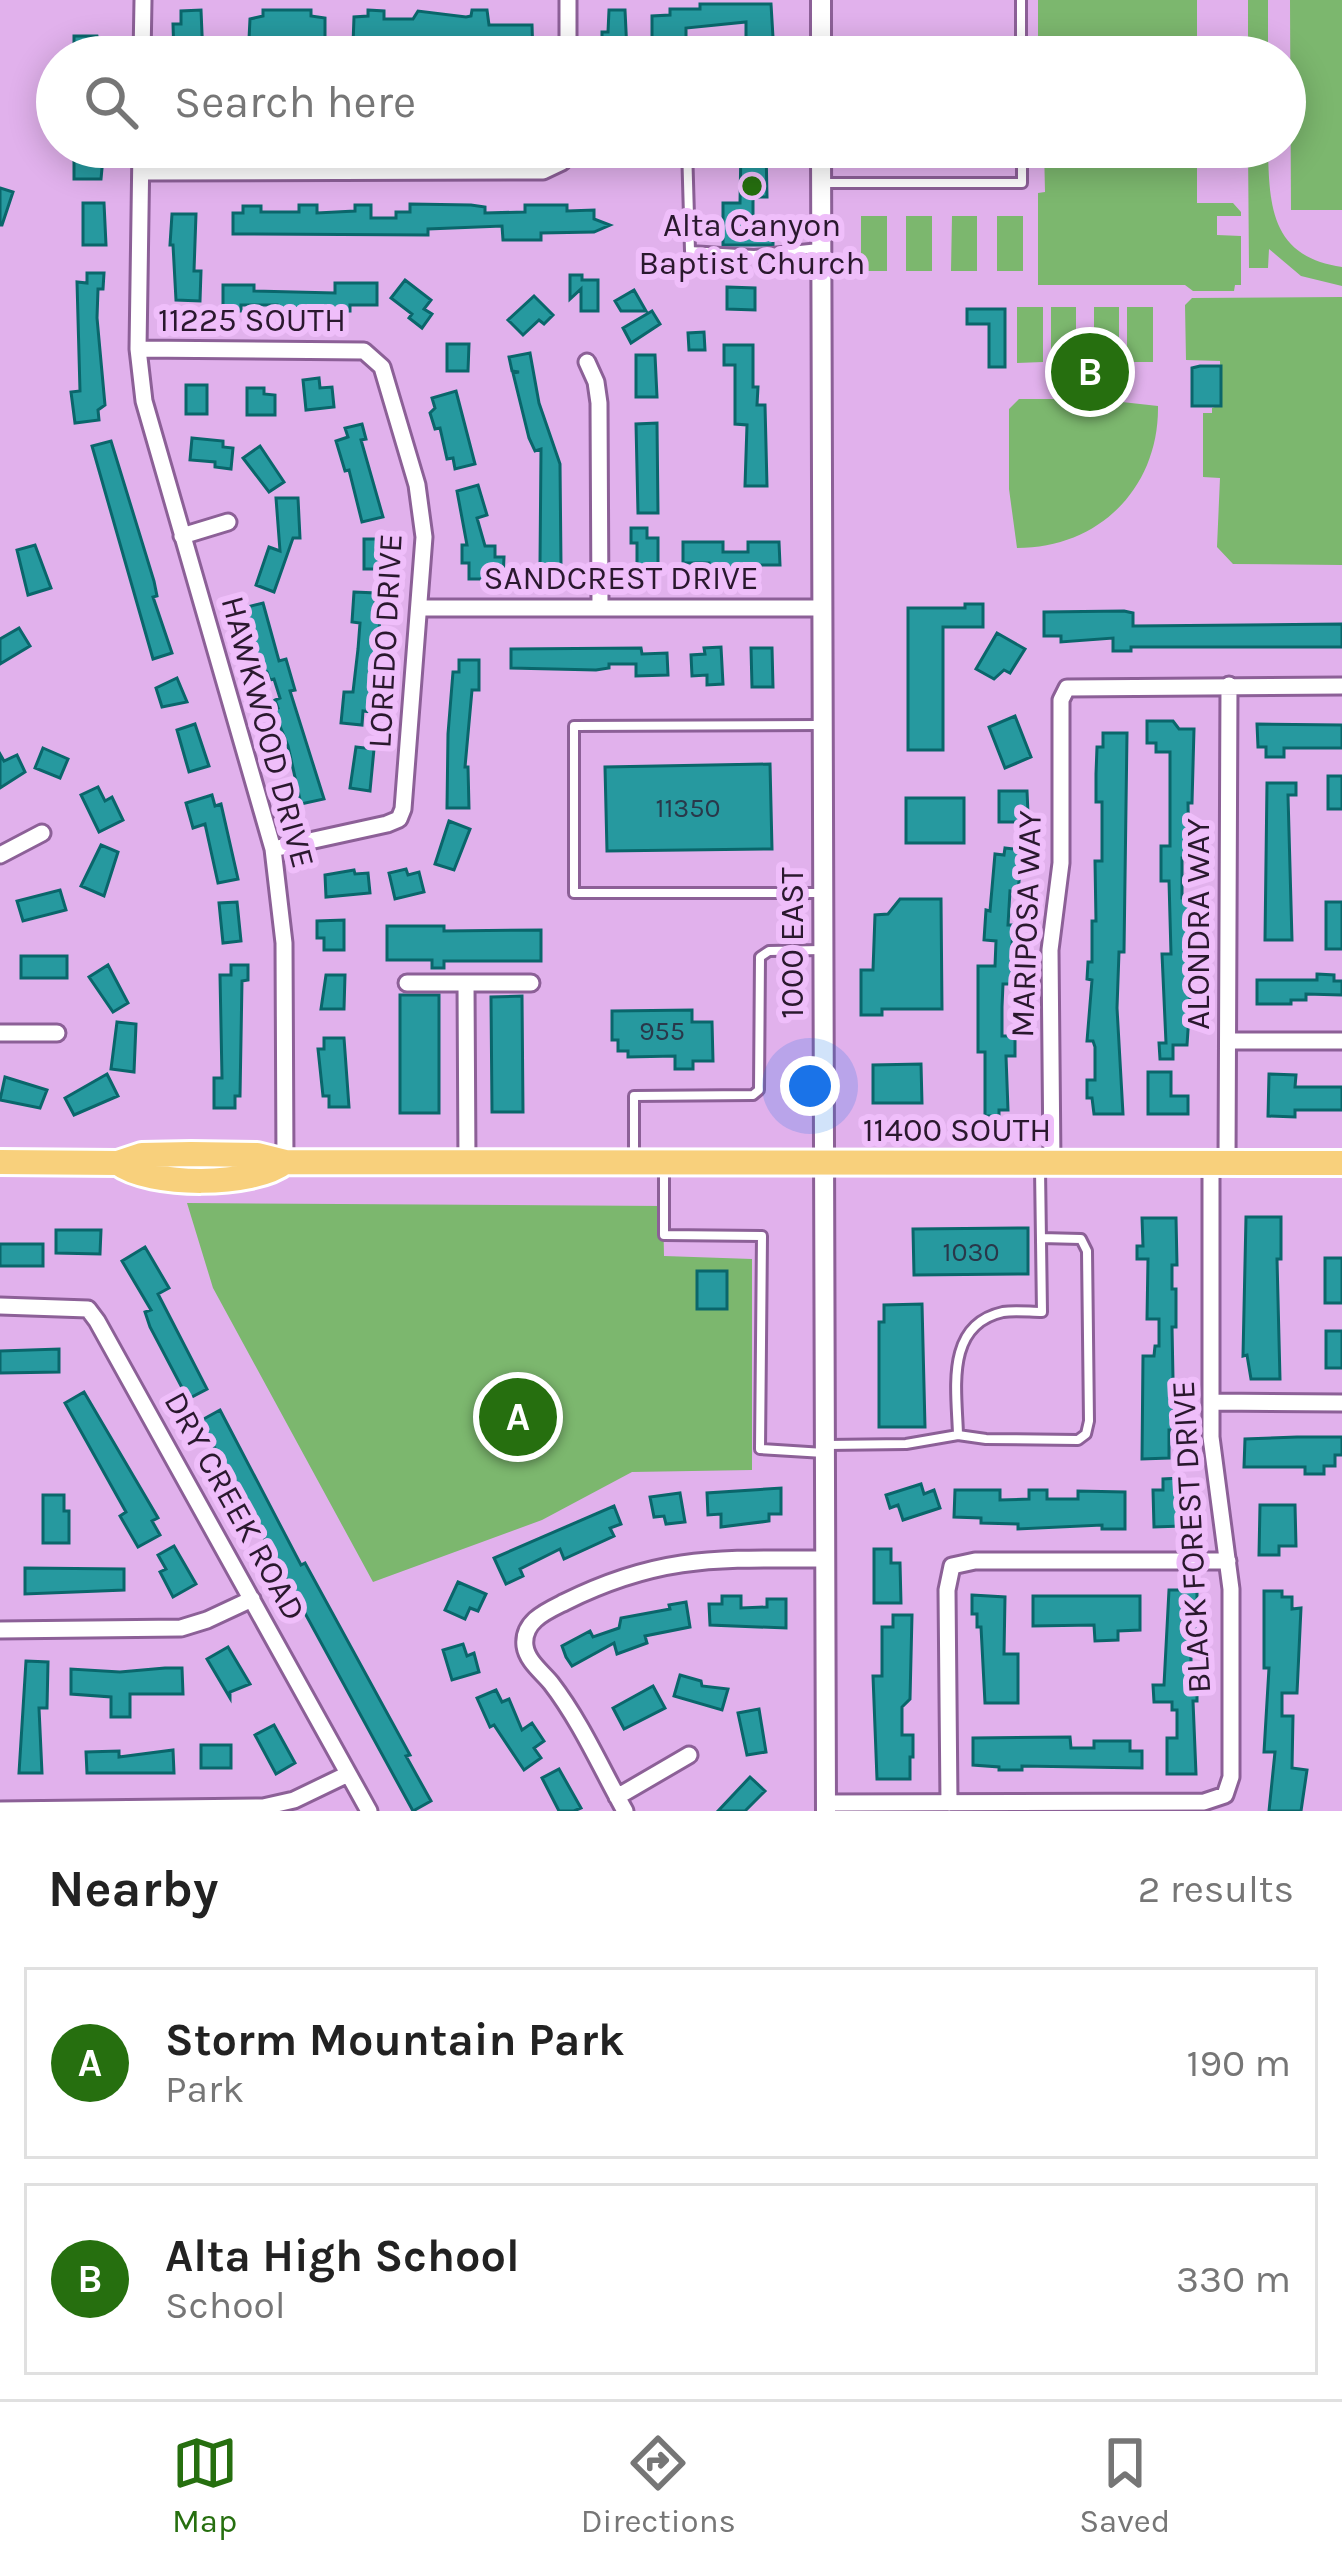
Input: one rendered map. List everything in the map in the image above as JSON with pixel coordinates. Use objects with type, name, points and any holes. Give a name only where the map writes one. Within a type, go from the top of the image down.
[{"type":"main road","name":"11400 SOUTH","points":[[0,1162],[118,1162],[142,1155],[191,1154],[257,1155],[284,1162],[1342,1163]]},
{"type":"street","points":[[142,36],[143,0]]},
{"type":"street","points":[[568,0],[568,36]]},
{"type":"street","points":[[820,0],[820,36]]},
{"type":"street","name":"HAWKWOOD DRIVE","points":[[141,168],[138,349],[144,401],[273,849],[284,943],[284,1162]]},
{"type":"street","points":[[141,172],[547,168]]},
{"type":"street","name":"1000 EAST","points":[[821,168],[826,1807]]},
{"type":"street","name":"11225 SOUTH","points":[[138,349],[364,351]]},
{"type":"street","name":"LOREDO DRIVE","points":[[273,849],[399,819],[405,799],[424,537],[417,485],[382,367],[364,351]]},
{"type":"street","points":[[587,362],[599,403],[600,608]]},
{"type":"street","points":[[182,536],[228,522]]},
{"type":"street","name":"SANDCREST DRIVE","points":[[421,608],[822,608]]},
{"type":"street","points":[[1229,686],[1342,686]]},
{"type":"street","name":"MARIPOSA WAY","points":[[1046,1163],[1050,950],[1061,863],[1061,700],[1067,688],[1229,686]]},
{"type":"street","name":"ALONDRA WAY","points":[[1219,1163],[1228,1041],[1229,686]]},
{"type":"street","points":[[0,855],[42,833]]},
{"type":"street","points":[[406,983],[531,983]]},
{"type":"street","points":[[466,983],[467,1162]]},
{"type":"street","points":[[0,1033],[56,1033]]},
{"type":"street","points":[[1228,1041],[1342,1041]]},
{"type":"street","name":"BLACK FOREST DRIVE","points":[[826,1807],[1204,1802],[1225,1795],[1231,1777],[1228,1561],[1213,1468],[1211,1402],[1219,1163]]},
{"type":"street","name":"DRY CREEK ROAD","points":[[0,1306],[88,1309],[369,1811]]},
{"type":"street","points":[[1211,1402],[1342,1403]]},
{"type":"street","points":[[688,1755],[621,1804],[573,1716],[528,1655],[526,1633],[536,1617],[618,1577],[653,1566],[826,1559]]},
{"type":"street","points":[[949,1804],[947,1590],[952,1567],[975,1561],[1228,1561]]},
{"type":"street","points":[[0,1630],[181,1628],[252,1599]]},
{"type":"street","points":[[0,1810],[263,1807],[294,1800],[348,1774]]},
{"type":"lane","points":[[1021,0],[1022,36]]},
{"type":"lane","points":[[688,168],[690,251],[777,255],[821,248]]},
{"type":"lane","points":[[821,184],[1022,183],[1022,168]]},
{"type":"lane","points":[[822,725],[574,726],[574,893],[822,893]]},
{"type":"lane","points":[[634,1163],[634,1096],[752,1094],[759,1090],[760,957],[769,951],[822,950]]},
{"type":"lane","points":[[664,1163],[664,1235],[762,1236],[760,1449],[906,1444],[958,1435],[1078,1440],[1086,1434],[1088,1251],[1081,1239],[1041,1238]]},
{"type":"lane","points":[[958,1435],[956,1352],[972,1331],[1000,1312],[1042,1312],[1046,1163]]},
{"type":"green space","points":[[1038,0],[1197,0],[1197,36],[1038,36]]},
{"type":"green space","points":[[1248,0],[1268,0],[1268,36],[1248,36]]},
{"type":"green space","points":[[1290,0],[1342,0],[1342,210],[1291,210],[1291,168],[1306,168],[1306,36],[1290,36]]},
{"type":"green space","points":[[1044,168],[1197,168],[1197,203],[1233,203],[1241,212],[1241,216],[1217,216],[1217,235],[1241,236],[1241,285],[1235,285],[1234,291],[1193,291],[1185,285],[1038,285],[1038,193],[1045,192]]},
{"type":"green space","points":[[1248,168],[1269,168],[1273,208],[1288,240],[1318,261],[1342,267],[1342,286],[1301,276],[1269,249],[1268,268],[1249,268]]},
{"type":"green space","points":[[861,216],[887,216],[887,271],[861,271]]},
{"type":"green space","points":[[906,216],[932,216],[932,271],[906,271]]},
{"type":"green space","points":[[952,216],[977,216],[977,271],[951,271]]},
{"type":"green space","points":[[997,216],[1023,216],[1023,271],[997,271]]},
{"type":"green space","points":[[1342,297],[1342,565],[1233,564],[1217,547],[1220,478],[1203,477],[1203,413],[1212,413],[1212,408],[1221,405],[1220,361],[1186,360],[1185,305],[1192,298]]},
{"type":"green space","points":[[1017,307],[1043,307],[1043,362],[1017,363]]},
{"type":"green space","points":[[1051,307],[1076,307],[1076,362],[1051,362]]},
{"type":"green space","points":[[1094,307],[1119,307],[1119,362],[1094,362]]},
{"type":"green space","points":[[1127,307],[1153,307],[1153,362],[1127,362]]},
{"type":"green space","points":[[1019,399],[1095,399],[1158,406],[1148,463],[1119,508],[1074,537],[1017,548],[1009,489],[1009,409]]},
{"type":"green space","points":[[187,1203],[663,1206],[664,1256],[752,1259],[752,1470],[632,1472],[542,1520],[373,1582],[213,1288]]},
{"type":"building","points":[[700,4],[771,4],[773,36],[746,36],[746,22],[686,28],[686,36],[652,36],[652,16],[670,15],[670,9],[700,9]]},
{"type":"building","points":[[201,10],[202,36],[173,36],[173,24],[181,24],[181,11]]},
{"type":"building","points":[[263,10],[311,10],[311,16],[325,18],[325,36],[249,36],[250,19],[263,16]]},
{"type":"building","points":[[368,10],[384,11],[384,19],[413,19],[418,11],[466,17],[472,10],[487,10],[489,25],[532,25],[532,36],[353,36],[354,17],[368,16]]},
{"type":"building","points":[[609,10],[625,10],[626,36],[602,36],[608,32]]},
{"type":"building","points":[[74,168],[102,168],[101,179],[74,179]]},
{"type":"building","points":[[741,168],[766,168],[767,197],[753,197],[753,233],[773,233],[773,245],[723,245],[723,203],[740,203]]},
{"type":"building","points":[[0,188],[13,192],[2,225],[0,225]]},
{"type":"building","points":[[83,203],[104,203],[106,245],[83,245]]},
{"type":"building","points":[[410,204],[471,205],[485,207],[485,213],[525,212],[525,205],[567,205],[567,211],[594,210],[594,219],[610,225],[594,232],[541,233],[541,240],[503,240],[502,226],[428,229],[428,235],[233,234],[233,213],[243,213],[243,206],[261,206],[261,212],[299,212],[299,205],[317,205],[317,213],[371,205],[371,218],[396,218],[396,212],[410,212]]},
{"type":"building","points":[[172,214],[196,214],[194,271],[201,271],[200,301],[176,300]]},
{"type":"building","points":[[87,273],[104,273],[97,318],[105,405],[98,410],[99,420],[75,423],[71,392],[80,391],[77,282],[87,283]]},
{"type":"building","points":[[570,275],[598,280],[598,311],[581,311],[581,289],[570,299]]},
{"type":"building","points":[[405,280],[431,300],[424,309],[432,314],[422,328],[391,298]]},
{"type":"building","points":[[335,283],[377,283],[377,305],[350,305],[350,311],[277,312],[277,305],[241,305],[241,311],[223,311],[223,285],[254,285],[254,291],[335,293]]},
{"type":"building","points":[[727,287],[755,288],[755,310],[727,309]]},
{"type":"building","points":[[634,290],[646,311],[621,311],[615,301]]},
{"type":"building","points":[[534,296],[553,315],[544,324],[539,320],[523,335],[508,320]]},
{"type":"building","points":[[967,309],[1005,309],[1005,367],[989,367],[989,324],[967,324]]},
{"type":"building","points":[[652,311],[660,324],[631,343],[623,328]]},
{"type":"building","points":[[704,332],[705,350],[689,350],[688,333]]},
{"type":"building","points":[[447,344],[469,344],[468,371],[447,371]]},
{"type":"building","points":[[724,345],[753,345],[753,387],[758,387],[757,405],[765,405],[767,486],[745,486],[747,425],[735,424],[735,365],[724,365]]},
{"type":"building","points":[[530,353],[539,403],[560,464],[561,565],[540,565],[541,449],[535,451],[529,438],[513,373],[519,372],[512,371],[509,357]]},
{"type":"building","points":[[636,355],[655,355],[657,397],[636,397]]},
{"type":"building","points":[[1221,366],[1221,406],[1192,406],[1192,368]]},
{"type":"building","points":[[319,378],[320,388],[332,387],[334,407],[306,410],[303,380]]},
{"type":"building","points":[[186,385],[207,385],[207,414],[186,414]]},
{"type":"building","points":[[247,388],[264,388],[264,394],[275,395],[275,415],[247,415]]},
{"type":"building","points":[[456,391],[475,464],[455,469],[430,413],[435,408],[432,398]]},
{"type":"building","points":[[657,423],[658,513],[638,513],[636,424]]},
{"type":"building","points":[[362,424],[366,439],[361,440],[383,517],[362,522],[336,441],[348,437],[345,428]]},
{"type":"building","points":[[192,438],[223,441],[223,447],[233,448],[231,469],[190,460]]},
{"type":"building","points":[[111,441],[172,653],[153,659],[92,446]]},
{"type":"building","points":[[260,446],[284,482],[269,492],[243,458]]},
{"type":"building","points":[[478,485],[487,515],[477,518],[485,546],[495,546],[495,557],[504,557],[503,579],[469,579],[469,563],[462,563],[462,545],[467,545],[457,491]]},
{"type":"building","points":[[276,498],[298,498],[300,538],[293,538],[274,592],[256,585],[269,547],[280,551]]},
{"type":"building","points":[[631,528],[647,528],[647,538],[658,538],[658,569],[637,569],[637,543],[631,543]]},
{"type":"building","points":[[364,539],[383,539],[384,569],[364,569]]},
{"type":"building","points":[[683,542],[723,542],[723,552],[748,552],[748,542],[779,542],[780,565],[753,565],[753,571],[683,563]]},
{"type":"building","points":[[35,545],[51,588],[28,595],[17,550]]},
{"type":"building","points":[[354,592],[376,593],[375,606],[381,606],[372,712],[363,711],[362,725],[341,723],[344,692],[353,692],[358,649],[360,623],[352,622]]},
{"type":"building","points":[[263,603],[279,661],[286,659],[295,690],[290,691],[324,799],[301,804],[288,746],[273,709],[278,708],[275,700],[280,698],[274,679],[261,673],[243,608]]},
{"type":"building","points":[[965,604],[983,604],[983,627],[943,627],[943,750],[908,750],[908,608],[965,608]]},
{"type":"building","points":[[1044,612],[1133,613],[1133,626],[1342,624],[1342,647],[1131,647],[1131,651],[1113,651],[1113,638],[1061,642],[1061,636],[1044,636]]},
{"type":"building","points":[[19,628],[30,646],[0,664],[0,639]]},
{"type":"building","points":[[997,633],[1025,649],[1010,673],[1004,670],[994,679],[976,669]]},
{"type":"building","points":[[721,647],[723,684],[707,685],[707,675],[692,676],[691,655]]},
{"type":"building","points":[[641,648],[642,654],[667,653],[668,675],[636,676],[636,664],[609,664],[609,668],[596,670],[511,668],[511,649]]},
{"type":"building","points":[[751,648],[772,648],[773,687],[752,687]]},
{"type":"building","points":[[459,660],[479,660],[479,690],[472,690],[465,767],[469,808],[447,808],[453,672],[459,672]]},
{"type":"building","points":[[177,678],[187,702],[162,707],[156,688]]},
{"type":"building","points":[[1015,716],[1031,757],[1005,768],[989,727]]},
{"type":"building","points":[[1147,721],[1173,721],[1179,729],[1194,729],[1189,858],[1182,858],[1182,898],[1190,898],[1190,1000],[1187,1045],[1173,1045],[1173,1059],[1160,1059],[1159,1043],[1166,1043],[1162,954],[1171,954],[1169,881],[1161,881],[1161,846],[1170,846],[1170,752],[1156,752],[1156,743],[1147,743]]},
{"type":"building","points":[[195,724],[209,766],[189,772],[177,730]]},
{"type":"building","points":[[1257,724],[1342,725],[1342,748],[1284,748],[1284,757],[1266,757],[1266,747],[1258,747]]},
{"type":"building","points":[[1103,733],[1127,733],[1124,952],[1119,952],[1117,1008],[1123,1114],[1094,1114],[1092,1098],[1087,1098],[1087,1080],[1095,1080],[1095,1047],[1087,1041],[1092,980],[1087,979],[1092,921],[1096,921],[1095,861],[1102,861],[1102,802],[1096,802],[1096,774]]},
{"type":"building","points":[[356,747],[374,749],[370,791],[350,788]]},
{"type":"building","points":[[43,748],[68,759],[60,778],[35,768]]},
{"type":"building","points":[[0,754],[4,761],[17,755],[25,772],[0,788]]},
{"type":"building","points":[[770,764],[772,849],[607,851],[605,767]]},
{"type":"building","points":[[1328,776],[1342,776],[1342,809],[1328,809]]},
{"type":"building","points":[[1267,783],[1296,783],[1296,795],[1288,795],[1292,940],[1265,940]]},
{"type":"building","points":[[98,787],[105,801],[112,797],[123,820],[99,832],[81,795]]},
{"type":"building","points":[[999,791],[1027,791],[1028,813],[1019,813],[1019,822],[999,822]]},
{"type":"building","points":[[212,795],[215,806],[221,804],[238,879],[218,883],[205,824],[193,828],[186,803]]},
{"type":"building","points":[[906,798],[964,798],[964,843],[906,843]]},
{"type":"building","points":[[449,821],[470,829],[454,870],[435,864]]},
{"type":"building","points":[[101,845],[118,852],[104,896],[81,886]]},
{"type":"building","points":[[1005,848],[1022,850],[1018,892],[1010,891],[1008,925],[1013,925],[1011,966],[1016,966],[1016,984],[1003,984],[1002,1007],[1002,1036],[1015,1036],[1015,1056],[1006,1056],[1008,1110],[985,1116],[985,1052],[978,1052],[978,966],[995,966],[996,941],[984,940],[986,910],[990,911],[995,854],[1004,855]]},
{"type":"building","points":[[406,869],[408,875],[419,872],[424,892],[395,899],[389,873]]},
{"type":"building","points":[[354,870],[355,874],[368,873],[370,893],[326,897],[325,875]]},
{"type":"building","points":[[60,890],[66,910],[23,921],[17,901]]},
{"type":"building","points":[[900,899],[941,899],[942,1009],[882,1009],[882,1015],[861,1015],[861,970],[873,970],[875,915],[888,914]]},
{"type":"building","points":[[237,902],[241,941],[223,943],[219,903]]},
{"type":"building","points":[[1326,902],[1342,902],[1342,949],[1326,949]]},
{"type":"building","points":[[344,920],[344,950],[324,950],[324,938],[317,938],[317,921]]},
{"type":"building","points":[[387,926],[541,930],[541,961],[444,961],[444,968],[432,968],[432,960],[387,960]]},
{"type":"building","points":[[21,956],[67,956],[67,978],[21,978]]},
{"type":"building","points":[[108,965],[128,1003],[113,1012],[89,977]]},
{"type":"building","points":[[231,965],[248,965],[248,980],[242,981],[240,1096],[235,1096],[235,1108],[214,1108],[214,1078],[222,1078],[220,975],[231,975]]},
{"type":"building","points":[[1317,974],[1334,975],[1334,981],[1342,981],[1342,995],[1306,994],[1306,1000],[1291,1000],[1291,1004],[1257,1004],[1257,980],[1317,980]]},
{"type":"building","points":[[326,975],[345,975],[344,1009],[321,1009]]},
{"type":"building","points":[[400,995],[439,995],[439,1113],[400,1113]]},
{"type":"building","points":[[522,996],[523,1112],[492,1112],[491,997]]},
{"type":"building","points":[[692,1010],[692,1022],[712,1022],[713,1061],[693,1061],[693,1069],[675,1069],[675,1056],[628,1057],[628,1051],[618,1051],[618,1040],[612,1040],[612,1011]]},
{"type":"building","points":[[117,1022],[136,1024],[134,1072],[111,1069]]},
{"type":"building","points":[[324,1038],[344,1038],[349,1107],[329,1107],[329,1096],[323,1096],[318,1049],[324,1049]]},
{"type":"building","points":[[921,1064],[922,1103],[873,1103],[873,1065]]},
{"type":"building","points":[[1148,1072],[1171,1072],[1171,1096],[1188,1096],[1188,1114],[1148,1114]]},
{"type":"building","points":[[107,1074],[118,1096],[74,1115],[65,1098]]},
{"type":"building","points":[[1269,1074],[1296,1075],[1295,1087],[1342,1087],[1342,1110],[1295,1110],[1295,1117],[1268,1116]]},
{"type":"building","points":[[5,1077],[47,1090],[40,1108],[0,1100]]},
{"type":"building","points":[[1246,1217],[1281,1217],[1281,1259],[1277,1259],[1280,1379],[1251,1379],[1247,1355],[1243,1356]]},
{"type":"building","points":[[1142,1218],[1176,1218],[1174,1430],[1169,1430],[1169,1458],[1142,1459],[1143,1356],[1154,1356],[1159,1346],[1159,1319],[1147,1319],[1148,1259],[1137,1259],[1137,1246],[1143,1246]]},
{"type":"building","points":[[1028,1228],[1028,1274],[914,1275],[913,1229]]},
{"type":"building","points":[[56,1230],[101,1230],[100,1254],[56,1253]]},
{"type":"building","points":[[0,1244],[43,1244],[43,1266],[0,1266]]},
{"type":"building","points":[[145,1247],[169,1288],[158,1294],[207,1389],[188,1399],[150,1327],[145,1312],[151,1310],[122,1261]]},
{"type":"building","points":[[1325,1258],[1342,1258],[1342,1303],[1325,1303]]},
{"type":"building","points":[[697,1271],[727,1271],[727,1309],[697,1309]]},
{"type":"building","points":[[922,1304],[925,1427],[879,1427],[879,1322],[884,1322],[884,1305]]},
{"type":"building","points":[[1326,1331],[1342,1331],[1342,1368],[1326,1368]]},
{"type":"building","points":[[59,1349],[59,1372],[0,1373],[0,1351]]},
{"type":"building","points":[[84,1392],[158,1518],[152,1521],[160,1535],[138,1547],[120,1516],[126,1512],[65,1403]]},
{"type":"building","points":[[220,1410],[301,1565],[305,1563],[410,1755],[406,1756],[431,1801],[413,1811],[200,1421]]},
{"type":"building","points":[[1342,1437],[1342,1455],[1335,1455],[1335,1466],[1324,1466],[1324,1474],[1305,1474],[1305,1467],[1244,1467],[1245,1439]]},
{"type":"building","points":[[1181,1478],[1182,1526],[1154,1527],[1153,1490],[1163,1490],[1163,1479]]},
{"type":"building","points":[[921,1484],[924,1494],[934,1490],[940,1508],[903,1520],[898,1505],[890,1508],[886,1495]]},
{"type":"building","points":[[781,1488],[781,1514],[769,1514],[769,1521],[721,1527],[721,1514],[708,1515],[707,1493]]},
{"type":"building","points":[[955,1490],[1000,1490],[1000,1500],[1029,1499],[1029,1490],[1047,1490],[1047,1499],[1078,1499],[1078,1491],[1125,1492],[1125,1529],[1102,1529],[1102,1525],[1018,1529],[1018,1524],[954,1517]]},
{"type":"building","points":[[680,1493],[685,1522],[666,1524],[664,1516],[654,1517],[650,1497]]},
{"type":"building","points":[[43,1495],[64,1495],[69,1543],[43,1543]]},
{"type":"building","points":[[1260,1505],[1295,1505],[1296,1546],[1279,1546],[1279,1555],[1259,1555]]},
{"type":"building","points":[[614,1506],[621,1524],[610,1528],[614,1536],[564,1559],[560,1549],[520,1569],[523,1576],[506,1584],[494,1558]]},
{"type":"building","points":[[174,1546],[196,1584],[173,1597],[160,1572],[166,1569],[158,1555]]},
{"type":"building","points":[[874,1549],[891,1549],[891,1563],[900,1563],[901,1603],[874,1603]]},
{"type":"building","points":[[25,1568],[124,1569],[124,1590],[25,1594]]},
{"type":"building","points":[[458,1582],[486,1594],[478,1611],[470,1608],[465,1619],[445,1610]]},
{"type":"building","points":[[1169,1590],[1197,1590],[1197,1641],[1191,1641],[1191,1685],[1197,1685],[1197,1701],[1193,1701],[1196,1774],[1167,1774],[1167,1738],[1177,1738],[1177,1710],[1172,1710],[1172,1702],[1154,1702],[1153,1685],[1164,1685]]},
{"type":"building","points":[[1264,1591],[1282,1591],[1282,1597],[1292,1597],[1292,1609],[1301,1608],[1297,1693],[1282,1693],[1282,1716],[1293,1716],[1292,1768],[1307,1770],[1301,1811],[1269,1811],[1275,1752],[1264,1752],[1269,1668],[1264,1668]]},
{"type":"building","points":[[972,1595],[1005,1597],[1004,1654],[1018,1654],[1018,1703],[985,1703],[981,1627],[977,1627],[977,1614],[972,1614]]},
{"type":"building","points":[[722,1596],[741,1596],[741,1608],[767,1607],[767,1599],[786,1599],[786,1628],[710,1625],[709,1604],[722,1604]]},
{"type":"building","points":[[1033,1596],[1140,1596],[1140,1630],[1118,1631],[1118,1640],[1095,1641],[1094,1625],[1033,1626]]},
{"type":"building","points":[[686,1602],[690,1627],[645,1636],[647,1643],[617,1654],[614,1643],[572,1666],[566,1657],[562,1646],[590,1631],[593,1637],[619,1628],[621,1618]]},
{"type":"building","points":[[893,1615],[912,1615],[910,1699],[902,1707],[902,1735],[913,1735],[910,1779],[877,1779],[873,1676],[882,1676],[882,1627],[893,1627]]},
{"type":"building","points":[[463,1644],[467,1656],[474,1653],[479,1672],[452,1680],[443,1650]]},
{"type":"building","points":[[228,1647],[250,1684],[230,1692],[230,1698],[207,1659]]},
{"type":"building","points":[[26,1661],[48,1662],[47,1708],[39,1708],[42,1773],[19,1773]]},
{"type":"building","points":[[182,1668],[183,1694],[130,1694],[130,1717],[111,1717],[111,1697],[71,1694],[71,1669]]},
{"type":"building","points":[[680,1675],[701,1681],[702,1686],[728,1689],[722,1710],[674,1696]]},
{"type":"building","points":[[653,1686],[665,1708],[624,1729],[613,1708]]},
{"type":"building","points":[[496,1690],[502,1702],[509,1699],[522,1730],[532,1723],[544,1741],[534,1748],[541,1758],[524,1770],[494,1725],[490,1727],[477,1698]]},
{"type":"building","points":[[759,1709],[766,1752],[747,1755],[738,1713]]},
{"type":"building","points":[[274,1725],[295,1763],[276,1774],[255,1735]]},
{"type":"building","points":[[1070,1737],[1071,1748],[1094,1748],[1094,1741],[1130,1741],[1130,1751],[1142,1751],[1142,1768],[1022,1766],[1022,1770],[999,1770],[973,1765],[973,1738]]},
{"type":"building","points":[[201,1745],[231,1745],[231,1768],[201,1768]]},
{"type":"building","points":[[173,1750],[174,1773],[87,1773],[86,1752],[119,1751],[119,1757]]},
{"type":"building","points":[[559,1769],[581,1808],[559,1811],[542,1778]]},
{"type":"building","points":[[750,1777],[765,1791],[745,1811],[718,1811]]},
{"type":"place","name":"Alta Canyon Baptist Church","points":[[752,186]]},
{"type":"place","name":"Alta High School","points":[[1090,372]]},
{"type":"place","name":"Storm Mountain Park","points":[[518,1417]]}]
